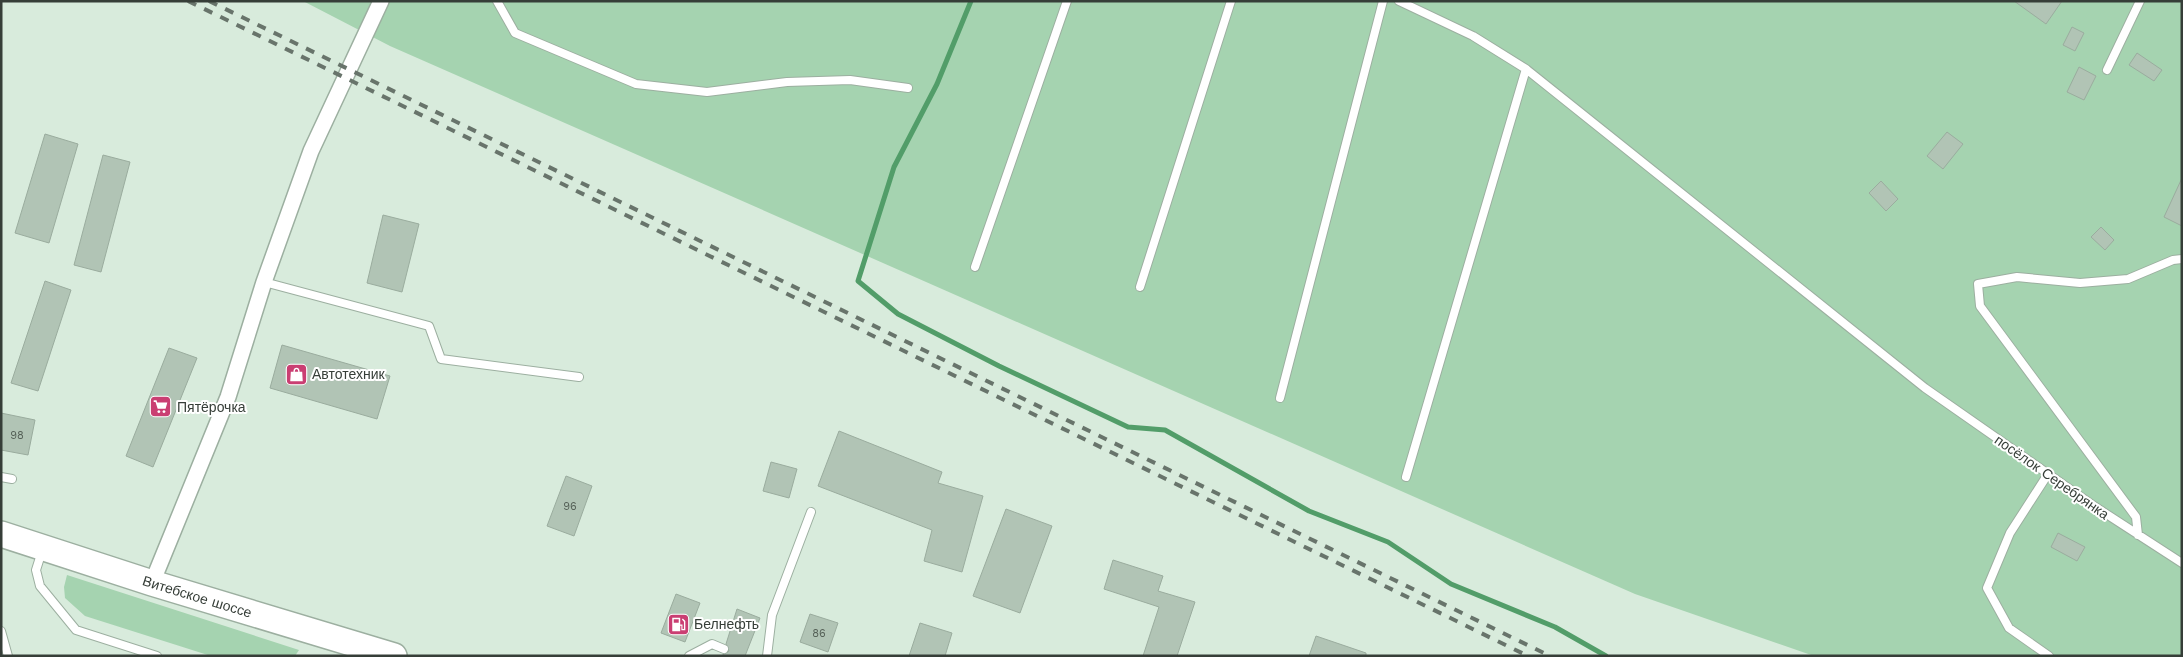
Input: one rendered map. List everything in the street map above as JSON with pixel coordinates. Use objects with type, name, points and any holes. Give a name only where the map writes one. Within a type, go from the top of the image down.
[{"type":"main road","name":"Витебское шоссе","points":[[1,534],[339,644],[394,656]]},
{"type":"street","points":[[152,583],[228,397],[264,282],[311,151],[381,1]]},
{"type":"lane","points":[[497,1],[515,32],[636,84],[707,92],[786,82],[850,80],[908,88]]},
{"type":"lane","points":[[975,267],[1067,1]]},
{"type":"lane","points":[[1140,287],[1232,1]]},
{"type":"lane","points":[[1280,398],[1383,1]]},
{"type":"lane","name":"посёлок Серебрянка","points":[[1399,1],[1474,36],[1526,70],[1925,388],[2048,474],[2182,563]]},
{"type":"lane","points":[[2107,70],[2140,1]]},
{"type":"lane","points":[[1406,477],[1526,70]]},
{"type":"lane","points":[[2138,535],[2136,517],[1980,306],[1978,284],[2016,277],[2080,283],[2128,279],[2174,260],[2182,259]]},
{"type":"lane","points":[[264,282],[429,326],[441,359],[579,377]]},
{"type":"lane","points":[[2048,474],[2010,533],[1986,588],[2009,628],[2049,656]]},
{"type":"lane","points":[[1,477],[12,479]]},
{"type":"lane","points":[[766,656],[772,615],[810,512]]},
{"type":"lane","points":[[43,547],[36,570],[40,586],[76,630],[157,656]]},
{"type":"lane","points":[[1,631],[8,656]]},
{"type":"lane","points":[[689,656],[712,644],[724,649]]},
{"type":"green space","points":[[303,1],[2182,1],[2182,656],[1814,656],[1635,594],[390,46]]},
{"type":"green space","points":[[67,575],[299,650],[295,656],[211,656],[85,616],[65,598],[64,587]]},
{"type":"building","points":[[2014,1],[2062,1],[2046,24]]},
{"type":"building","points":[[2072,27],[2084,33],[2075,51],[2063,45]]},
{"type":"building","points":[[2137,53],[2162,70],[2154,81],[2129,65]]},
{"type":"building","points":[[2079,67],[2096,76],[2084,100],[2067,92]]},
{"type":"building","points":[[1947,132],[1963,144],[1943,169],[1927,156]]},
{"type":"building","points":[[45,134],[78,144],[49,243],[15,233]]},
{"type":"building","points":[[103,155],[130,162],[101,272],[74,265]]},
{"type":"building","points":[[2182,178],[2182,226],[2164,217]]},
{"type":"building","points":[[1881,181],[1898,199],[1886,211],[1869,193]]},
{"type":"building","points":[[383,215],[419,224],[402,292],[367,283]]},
{"type":"building","points":[[2101,227],[2114,240],[2105,250],[2091,237]]},
{"type":"building","points":[[45,281],[71,290],[38,391],[11,383]]},
{"type":"building","points":[[282,345],[390,376],[377,419],[270,388]]},
{"type":"building","name":"Пятёрочка","points":[[169,348],[197,358],[153,467],[126,456]]},
{"type":"building","points":[[1,413],[35,420],[28,455],[1,450]]},
{"type":"building","points":[[839,431],[942,472],[938,483],[983,496],[962,572],[924,561],[932,530],[818,486]]},
{"type":"building","points":[[771,462],[797,469],[789,498],[763,491]]},
{"type":"building","points":[[566,476],[592,486],[574,536],[547,526]]},
{"type":"building","points":[[1006,509],[1052,526],[1020,613],[973,596]]},
{"type":"building","points":[[2058,533],[2085,547],[2077,561],[2051,547]]},
{"type":"building","points":[[1113,560],[1163,576],[1158,591],[1195,602],[1177,656],[1143,656],[1159,607],[1104,589]]},
{"type":"building","name":"Белнефть","points":[[676,594],[700,603],[685,642],[661,633]]},
{"type":"building","points":[[737,609],[760,618],[745,656],[721,656],[729,651],[726,644]]},
{"type":"building","points":[[810,614],[838,623],[828,652],[800,642]]},
{"type":"building","points":[[920,623],[952,633],[945,656],[909,656]]},
{"type":"building","points":[[1316,636],[1366,653],[1366,656],[1309,656]]},
{"type":"waterway","points":[[971,1],[937,84],[894,167],[858,281],[898,314],[999,366],[1128,427],[1165,430],[1309,511],[1388,542],[1451,584],[1555,627],[1606,656]]},
{"type":"railway","points":[[188,1],[1528,656]]},
{"type":"railway","points":[[209,1],[1550,656]]},
{"type":"place","name":"Автотехник","points":[[296,374]]},
{"type":"place","name":"Пятёрочка","points":[[161,407]]},
{"type":"place","name":"Белнефть","points":[[678,624]]}]
